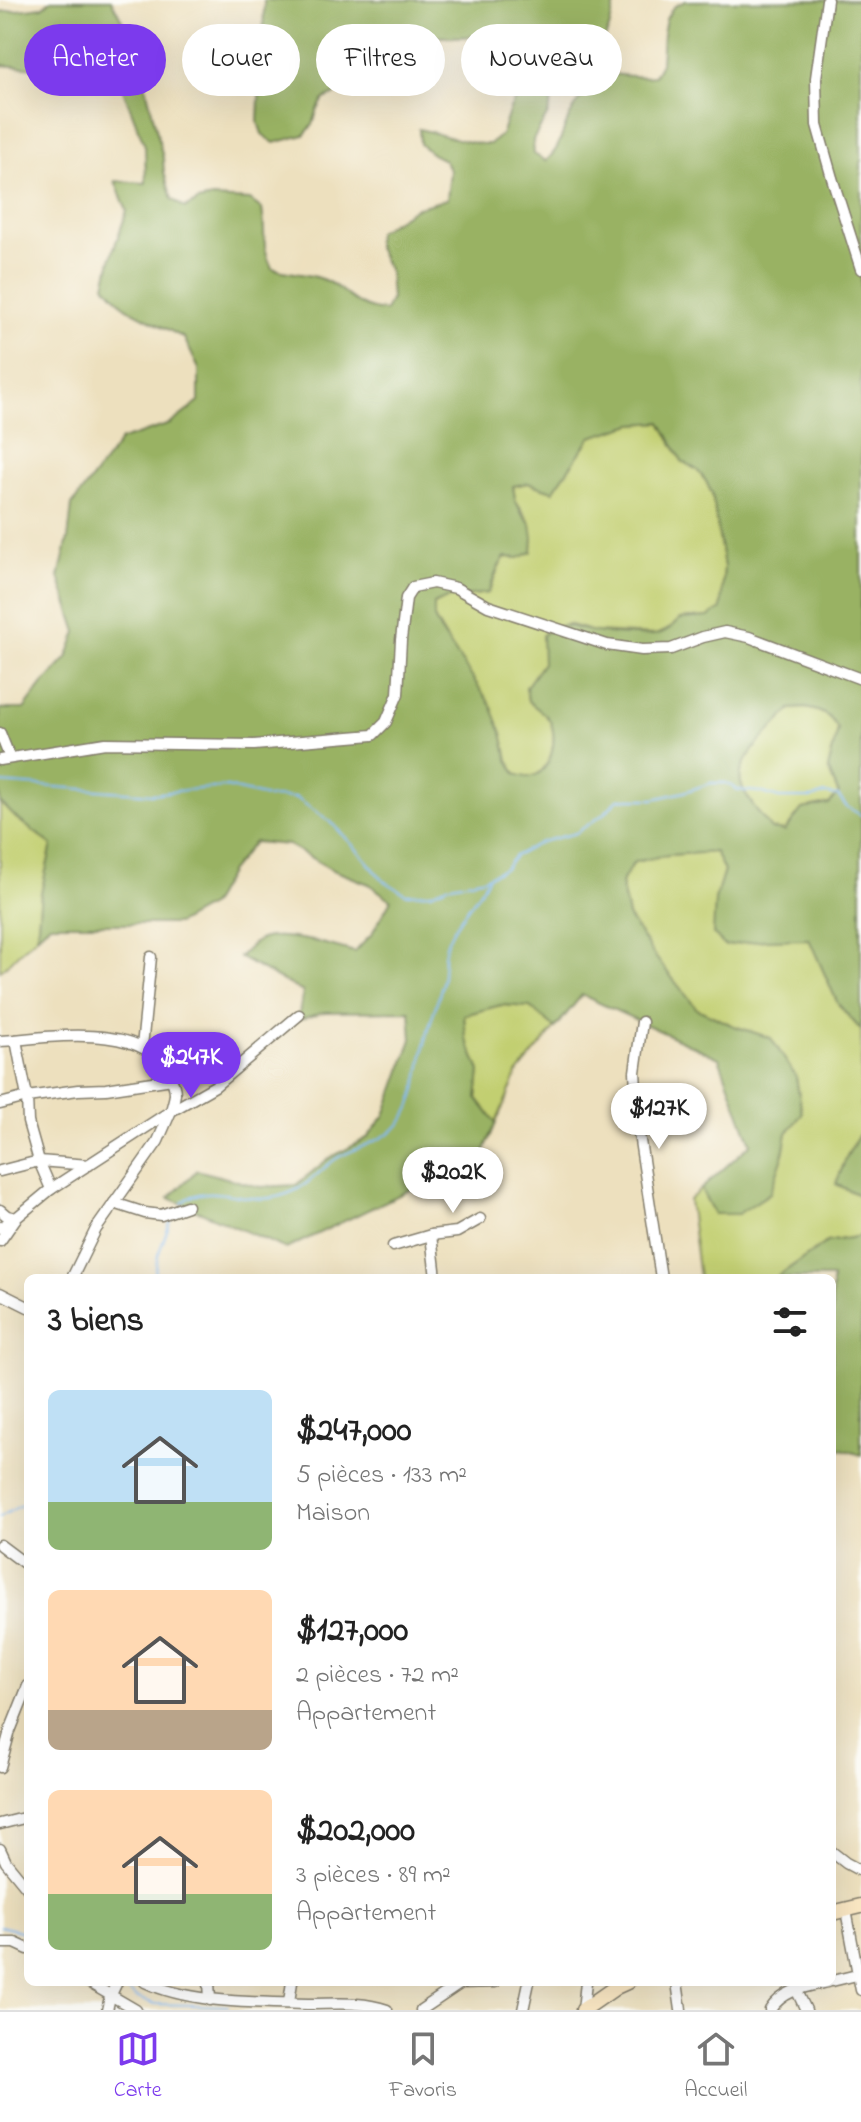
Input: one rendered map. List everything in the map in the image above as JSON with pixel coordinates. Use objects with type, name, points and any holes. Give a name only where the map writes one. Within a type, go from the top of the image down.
[{"type":"street","points":[[827,0],[816,78],[817,125],[861,269]]},
{"type":"street","points":[[0,733],[5,759],[105,743],[254,745],[373,735],[386,722],[398,694],[406,598],[413,587],[433,583],[456,588],[488,606],[607,645],[642,650],[671,649],[725,632],[749,637],[861,679]]},
{"type":"street","points":[[142,1047],[151,957]]},
{"type":"street","points":[[0,1228],[51,1189],[215,1086],[299,1015]]},
{"type":"street","points":[[642,1022],[635,1072],[639,1134],[660,1274]]},
{"type":"street","points":[[0,1041],[53,1036],[110,1038],[142,1047],[166,1068],[172,1079],[175,1092],[171,1111],[158,1141],[96,1229],[74,1274]]},
{"type":"street","points":[[16,1040],[27,1097],[28,1122],[51,1189]]},
{"type":"street","points":[[0,1104],[27,1097],[172,1079]]},
{"type":"street","points":[[0,1171],[39,1161],[89,1165]]},
{"type":"street","points":[[114,1203],[161,1215],[187,1206]]},
{"type":"street","points":[[0,1210],[16,1218]]},
{"type":"street","points":[[0,1241],[16,1218]]},
{"type":"street","points":[[393,1246],[431,1235],[457,1232],[480,1219]]},
{"type":"street","points":[[431,1235],[436,1274]]},
{"type":"street","points":[[0,1293],[24,1305]]},
{"type":"street","points":[[0,1545],[24,1563]]},
{"type":"street","points":[[0,1767],[24,1696]]},
{"type":"street","points":[[0,1824],[24,1818]]},
{"type":"street","points":[[0,1849],[24,1884]]},
{"type":"street","points":[[836,1855],[861,1871]]},
{"type":"street","points":[[861,1906],[837,1911],[859,1975],[861,1990]]},
{"type":"street","points":[[0,1943],[15,1943],[24,1947]]},
{"type":"street","points":[[836,1980],[859,1975]]},
{"type":"street","points":[[94,1986],[136,2010]]},
{"type":"street","points":[[107,2010],[115,1986]]},
{"type":"street","points":[[153,1986],[165,1992],[210,2000],[289,2002],[304,2007],[371,2004],[387,2010]]},
{"type":"street","points":[[209,1986],[210,2000]]},
{"type":"street","points":[[289,2002],[291,1986]]},
{"type":"street","points":[[421,2010],[454,1986]]},
{"type":"street","points":[[523,2010],[528,1986]]},
{"type":"street","points":[[583,2010],[586,1986]]},
{"type":"street","points":[[583,2010],[618,1986]]},
{"type":"street","points":[[678,1986],[681,2010]]},
{"type":"street","points":[[770,2010],[776,2001],[796,1989],[808,1986]]},
{"type":"street","points":[[796,1989],[806,2010]]},
{"type":"green space","points":[[51,0],[111,0],[124,24],[24,24],[24,67],[0,65],[0,12],[43,7]]},
{"type":"green space","points":[[264,0],[616,0],[610,24],[461,24],[461,37],[445,37],[445,24],[316,24],[316,96],[331,96],[324,99],[313,125],[304,135],[274,143],[262,134],[258,122],[259,96],[300,96],[300,24],[264,24]]},
{"type":"green space","points":[[861,0],[861,1030],[838,1004],[809,939],[764,940],[725,946],[713,934],[715,900],[724,871],[715,852],[668,855],[634,862],[621,883],[628,916],[653,954],[697,1009],[771,1038],[796,1077],[802,1114],[787,1133],[770,1193],[738,1214],[714,1214],[701,1189],[751,1144],[719,1058],[582,995],[555,1028],[530,1007],[501,1005],[464,1015],[466,1038],[480,1071],[477,1098],[496,1123],[483,1155],[286,1249],[169,1198],[197,1170],[260,1187],[296,1185],[328,1159],[367,1138],[385,1115],[412,1039],[410,1011],[324,1012],[298,1020],[303,992],[239,957],[251,945],[268,937],[306,940],[355,952],[371,935],[391,900],[369,884],[333,870],[288,845],[254,842],[230,871],[211,905],[177,924],[50,924],[37,936],[41,893],[52,845],[0,802],[0,709],[24,709],[67,658],[77,632],[59,577],[72,505],[121,440],[170,424],[199,402],[199,369],[184,338],[125,307],[105,285],[127,211],[115,181],[146,183],[145,146],[126,96],[148,96],[172,199],[185,208],[212,198],[250,200],[262,209],[265,246],[272,268],[326,281],[363,306],[385,311],[391,299],[389,271],[376,246],[377,232],[416,208],[447,199],[450,171],[444,160],[420,144],[419,129],[463,141],[490,144],[501,135],[517,96],[553,96],[548,114],[533,140],[534,154],[546,161],[558,146],[582,96],[622,96],[622,75],[654,76],[661,63],[666,19],[673,7],[685,1]],"holes":[[[661,422],[682,461],[697,470],[712,494],[724,567],[721,609],[708,617],[680,619],[665,631],[653,635],[610,634],[568,626],[557,627],[542,635],[543,663],[526,687],[528,701],[552,725],[552,753],[537,775],[516,774],[508,760],[491,705],[440,630],[434,618],[434,604],[447,598],[488,593],[505,557],[519,558],[532,552],[531,524],[522,514],[513,486],[528,483],[553,491],[591,437],[633,424]],[[791,709],[825,714],[838,729],[828,769],[839,794],[829,804],[802,809],[785,831],[771,829],[742,786],[740,777],[743,767],[757,745]]]},
{"type":"green space","points":[[661,422],[682,461],[697,470],[712,494],[724,567],[721,609],[708,617],[680,619],[670,629],[656,635],[594,632],[567,624],[544,648],[543,663],[526,687],[528,701],[552,725],[552,753],[537,775],[516,775],[508,760],[502,733],[434,618],[434,604],[447,598],[488,593],[505,557],[519,558],[531,524],[515,499],[513,486],[528,483],[553,491],[591,437],[633,424]]},
{"type":"green space","points":[[805,708],[825,714],[838,729],[828,769],[839,795],[829,804],[802,809],[785,831],[771,829],[751,803],[740,777],[757,745],[791,709]]},
{"type":"green space","points":[[0,802],[52,845],[41,893],[37,936],[0,971]]},
{"type":"green space","points":[[716,852],[724,871],[715,900],[724,945],[809,938],[838,1004],[861,1030],[861,1131],[836,1184],[861,1196],[861,1236],[827,1242],[781,1274],[698,1274],[689,1200],[701,1189],[714,1214],[782,1159],[787,1133],[802,1114],[796,1077],[771,1038],[697,1009],[653,954],[628,916],[621,883],[634,862],[668,855]]},
{"type":"green space","points":[[501,1005],[530,1007],[555,1028],[517,1074],[496,1123],[477,1099],[480,1071],[466,1038],[464,1015]]},
{"type":"green space","points":[[861,1131],[861,1196],[836,1184]]},
{"type":"green space","points":[[861,1236],[861,1455],[836,1447],[836,1274],[781,1274],[827,1242]]},
{"type":"waterway","points":[[0,783],[153,794],[227,787],[267,797],[296,798],[331,822],[383,880],[406,894],[431,893],[447,886],[485,878],[505,868],[515,856],[541,842],[576,833],[605,813],[618,799],[654,799],[711,783],[726,783],[738,790],[779,798],[812,798],[825,794],[838,796],[847,807],[861,815]]},
{"type":"waterway","points":[[182,1203],[197,1194],[206,1193],[263,1199],[289,1193],[300,1188],[337,1158],[397,1127],[414,1097],[442,983],[446,946],[454,928],[488,878]]},
{"type":"waterway","points":[[155,1274],[158,1255],[173,1215]]},
{"type":"waterway","points":[[0,1517],[24,1503]]},
{"type":"waterway","points":[[0,1926],[24,1932]]},
{"type":"waterway","points":[[122,1986],[137,1998],[155,2004],[228,2006]]}]
